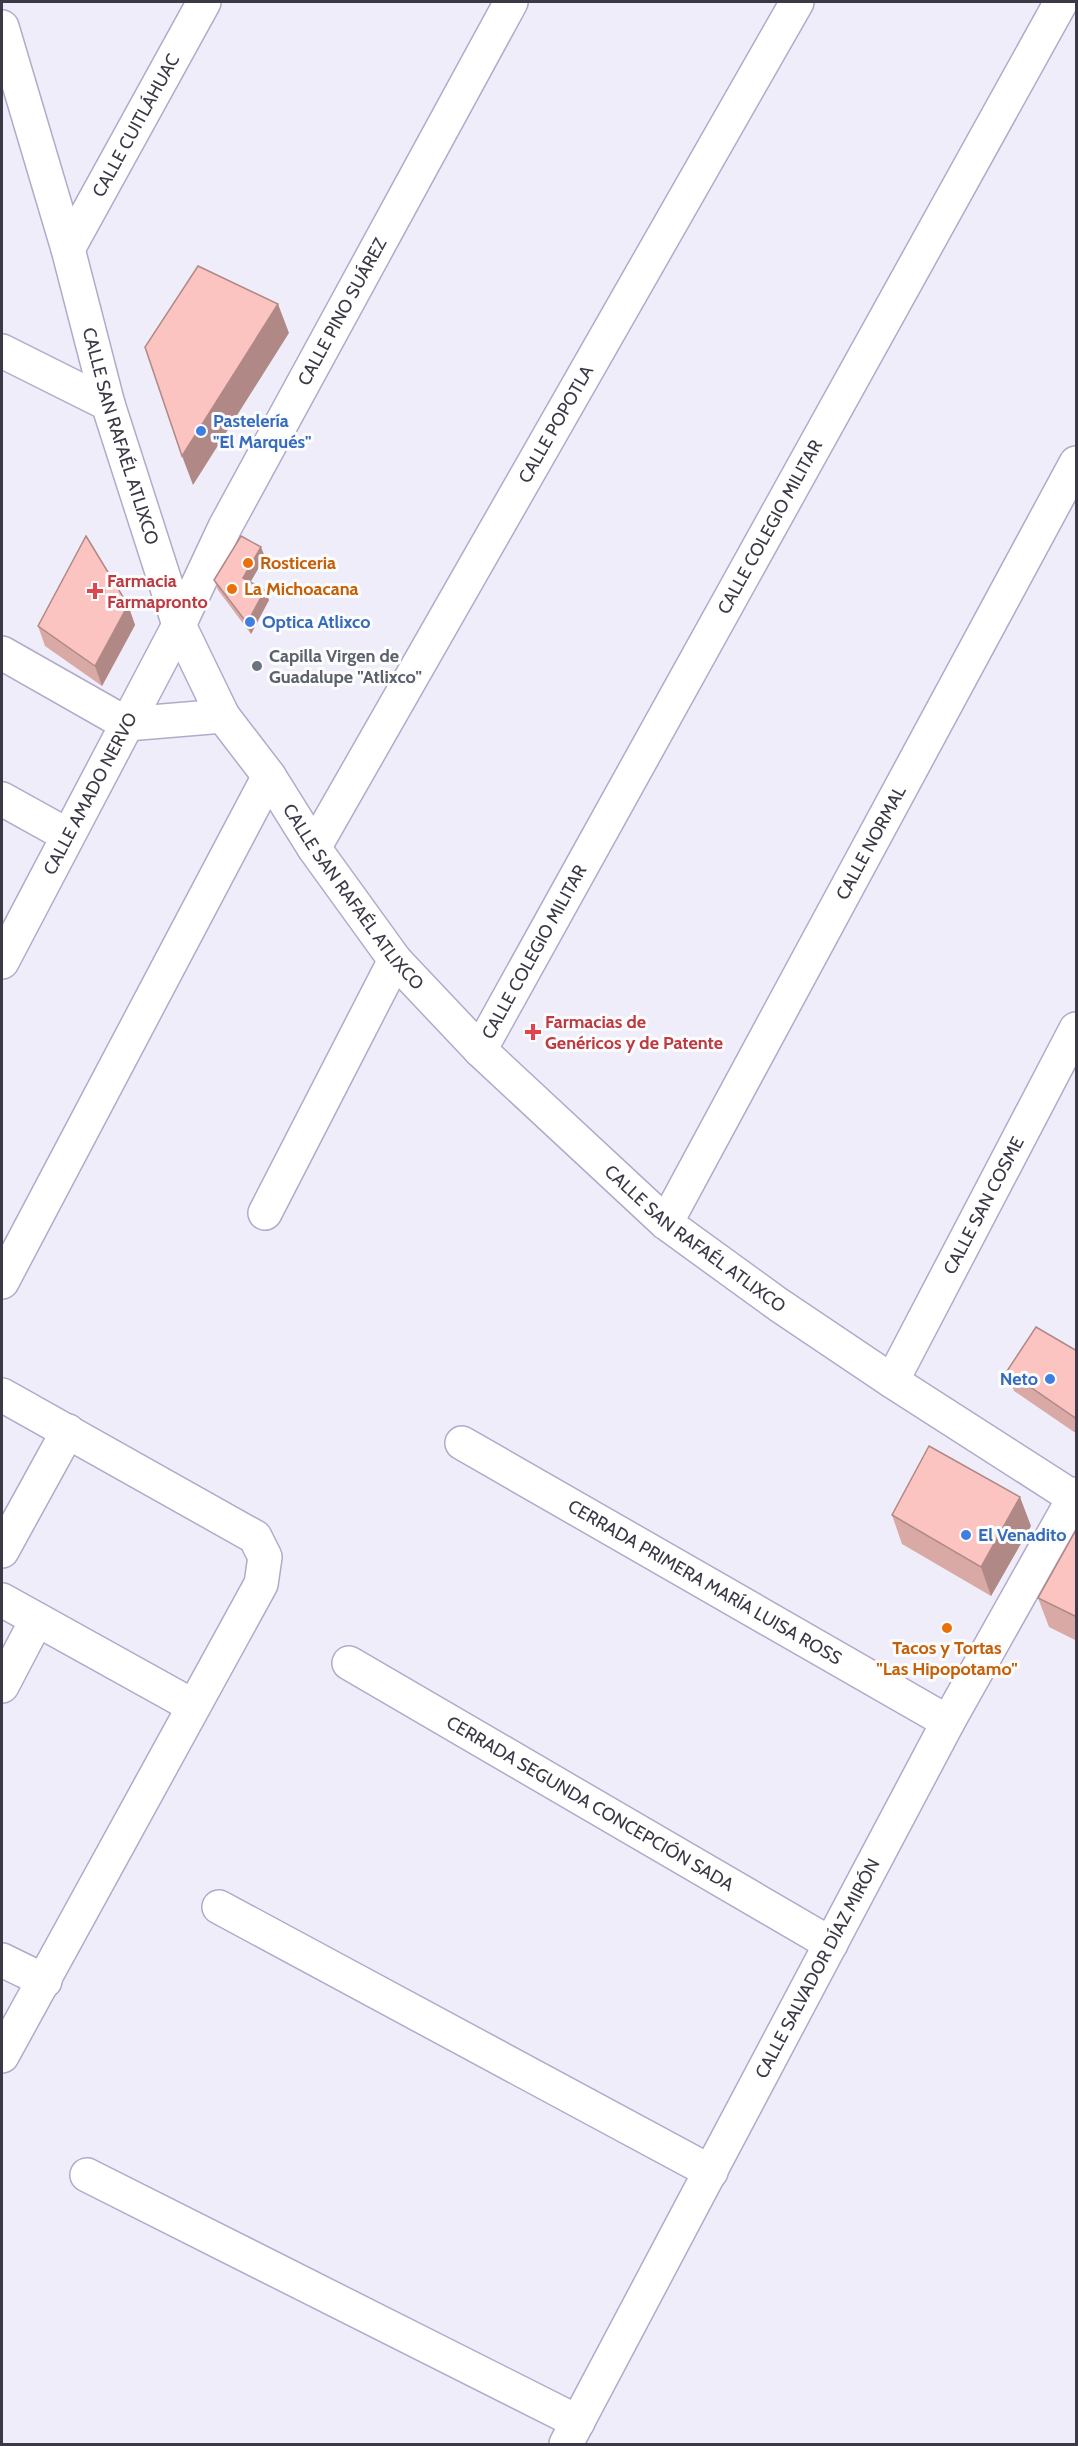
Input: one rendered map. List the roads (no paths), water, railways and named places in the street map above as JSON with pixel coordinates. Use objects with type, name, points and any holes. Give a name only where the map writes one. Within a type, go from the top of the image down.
[{"type":"street","name":"CALLE CUITLÁHUAC","points":[[68,249],[204,2]]},
{"type":"street","name":"CALLE PINO SUÁREZ","points":[[179,625],[225,527],[512,2]]},
{"type":"street","name":"CALLE POPOTLA","points":[[314,848],[797,2]]},
{"type":"street","name":"CALLE COLEGIO MILITAR","points":[[480,1050],[1061,2]]},
{"type":"street","name":"CALLE SAN RAFAÉL ATLIXCO","points":[[2,27],[68,249],[108,404],[179,625],[224,716],[269,776],[314,848],[395,960],[480,1050],[666,1223],[779,1305],[892,1382],[1076,1497]]},
{"type":"street","points":[[2,351],[108,404]]},
{"type":"street","name":"CALLE NORMAL","points":[[666,1223],[1077,464]]},
{"type":"street","name":"CALLE AMADO NERVO","points":[[2,962],[179,625]]},
{"type":"street","points":[[2,653],[127,724],[224,716]]},
{"type":"street","points":[[2,1282],[269,776]]},
{"type":"street","points":[[2,799],[67,835]]},
{"type":"street","points":[[265,1213],[395,960]]},
{"type":"street","name":"CALLE SAN COSME","points":[[892,1382],[1077,1029]]},
{"type":"street","points":[[2,1395],[255,1537],[265,1557],[261,1584],[2,2056]]},
{"type":"street","points":[[2,1551],[68,1431]]},
{"type":"street","name":"CERRADA PRIMERA MARÍA LUISA ROSS","points":[[462,1443],[948,1722]]},
{"type":"street","name":"CALLE SALVADOR DÍAZ MIRÓN","points":[[572,2433],[948,1722],[1076,1497]]},
{"type":"street","points":[[2,1600],[36,1621],[193,1706]]},
{"type":"street","points":[[2,1686],[36,1621]]},
{"type":"street","name":"CERRADA SEGUNDA CONCEPCIÓN SADA","points":[[349,1663],[831,1944]]},
{"type":"street","points":[[219,1907],[711,2172]]},
{"type":"street","points":[[2,1960],[45,1981]]},
{"type":"street","points":[[87,2175],[572,2433]]},
{"type":"place","name":"Pastelería \"El Marqués\"","points":[[201,431]]},
{"type":"place","name":"Rosticeria","points":[[248,563]]},
{"type":"place","name":"La Michoacana","points":[[232,589]]},
{"type":"place","name":"Farmacia Farmapronto","points":[[95,591]]},
{"type":"place","name":"Optica Atlixco","points":[[250,622]]},
{"type":"place","name":"Capilla Virgen de Guadalupe \"Atlixco\"","points":[[257,666]]},
{"type":"place","name":"Farmacias de Genéricos y de Patente","points":[[533,1032]]},
{"type":"place","name":"Neto","points":[[1050,1379]]},
{"type":"place","name":"El Venadito","points":[[966,1535]]},
{"type":"place","name":"Tacos y Tortas \"Las Hipopotamo\"","points":[[947,1628]]}]
